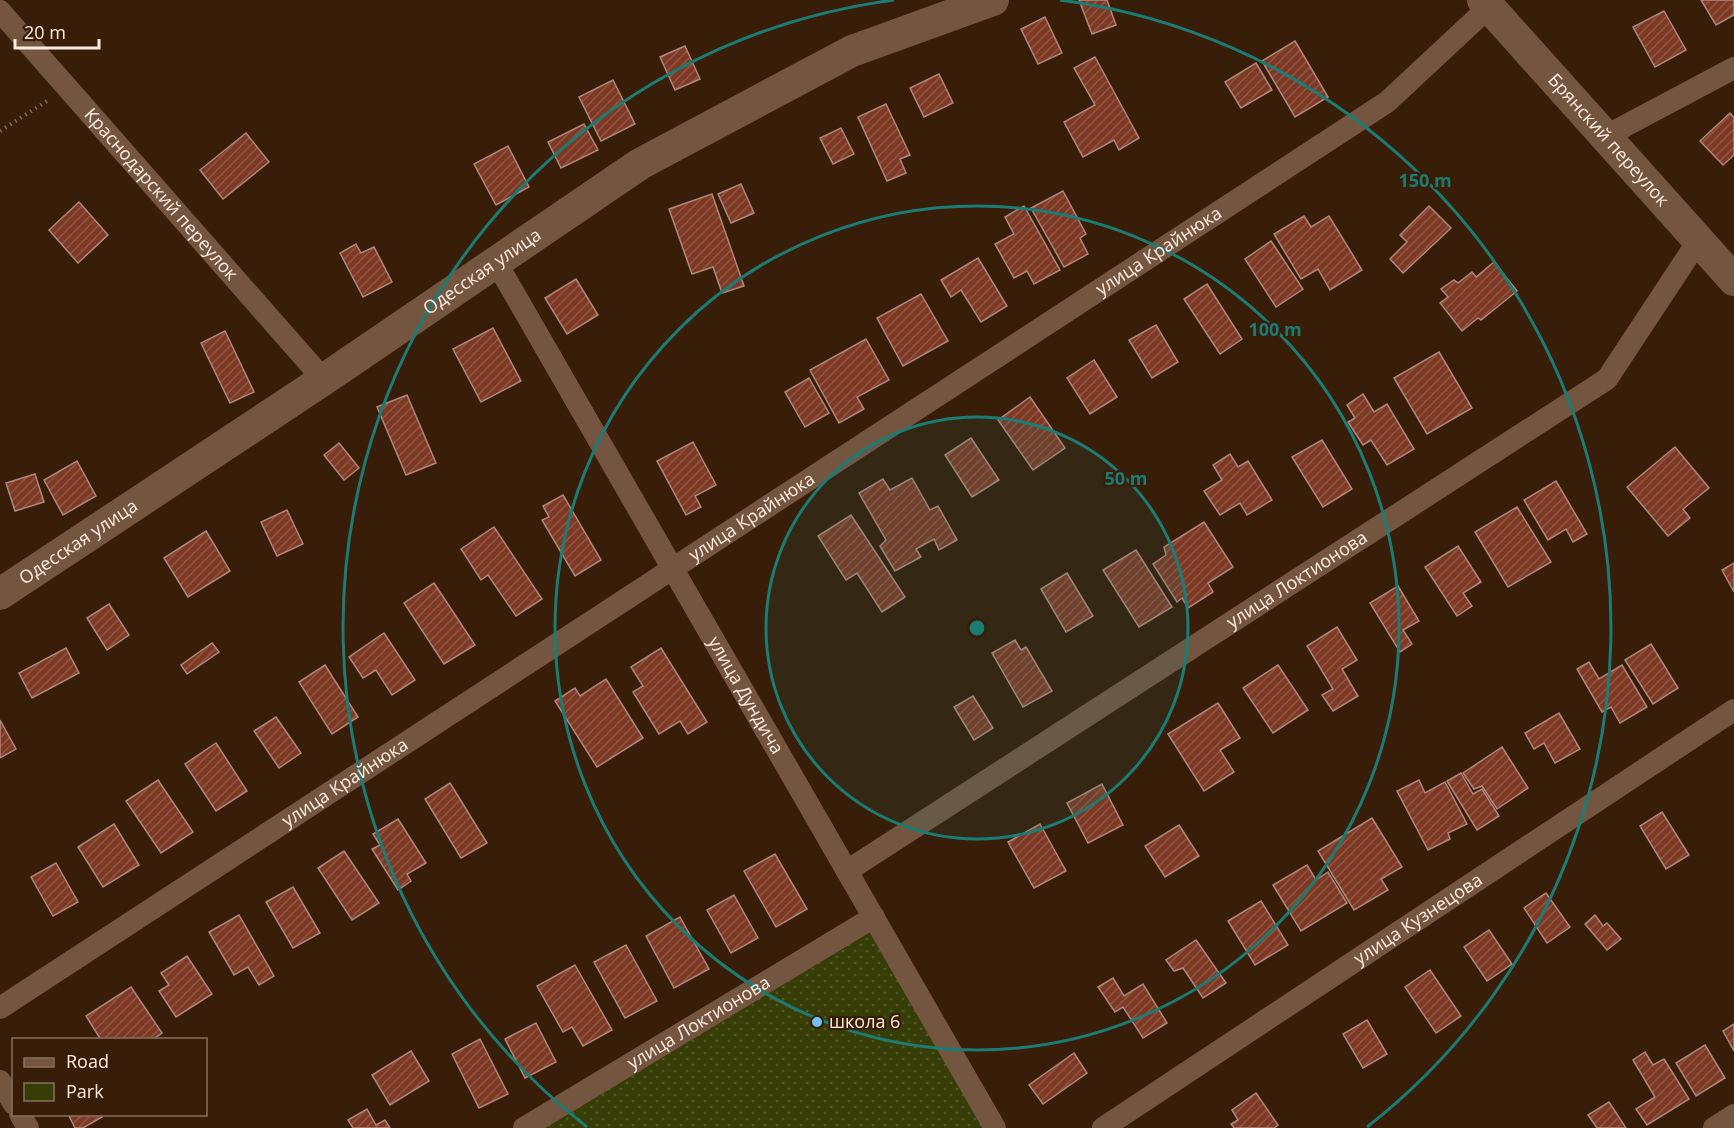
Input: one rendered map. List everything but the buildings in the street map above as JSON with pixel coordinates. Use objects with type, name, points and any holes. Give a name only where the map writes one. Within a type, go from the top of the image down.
[{"type":"main road","name":"Одесская улица","points":[[0,594],[324,380],[640,164],[852,51],[993,0]]},
{"type":"main road","name":"Брянский переулок","points":[[1486,3],[1734,280]]},
{"type":"street","name":"улица Крайнюка","points":[[0,1008],[1387,102],[1486,3]]},
{"type":"street","name":"Краснодарский переулок","points":[[0,10],[324,380]]},
{"type":"street","points":[[1606,136],[1734,68]]},
{"type":"street","name":"улица Локтионова","points":[[847,872],[1606,379],[1698,241]]},
{"type":"street","name":"улица Дундича","points":[[496,262],[995,1128]]},
{"type":"street","name":"улица Кузнецова","points":[[1103,1128],[1734,710]]},
{"type":"street","name":"улица Локтионова","points":[[524,1128],[874,916]]},
{"type":"street","points":[[0,1081],[12,1101]]},
{"type":"street","points":[[1714,1128],[1734,1114]]},
{"type":"path","points":[[0,131],[68,88]]},
{"type":"green space","name":"школа 6","points":[[874,917],[995,1128],[524,1128]]},
{"type":"place","name":"школа 6","points":[[817,1022]]}]
